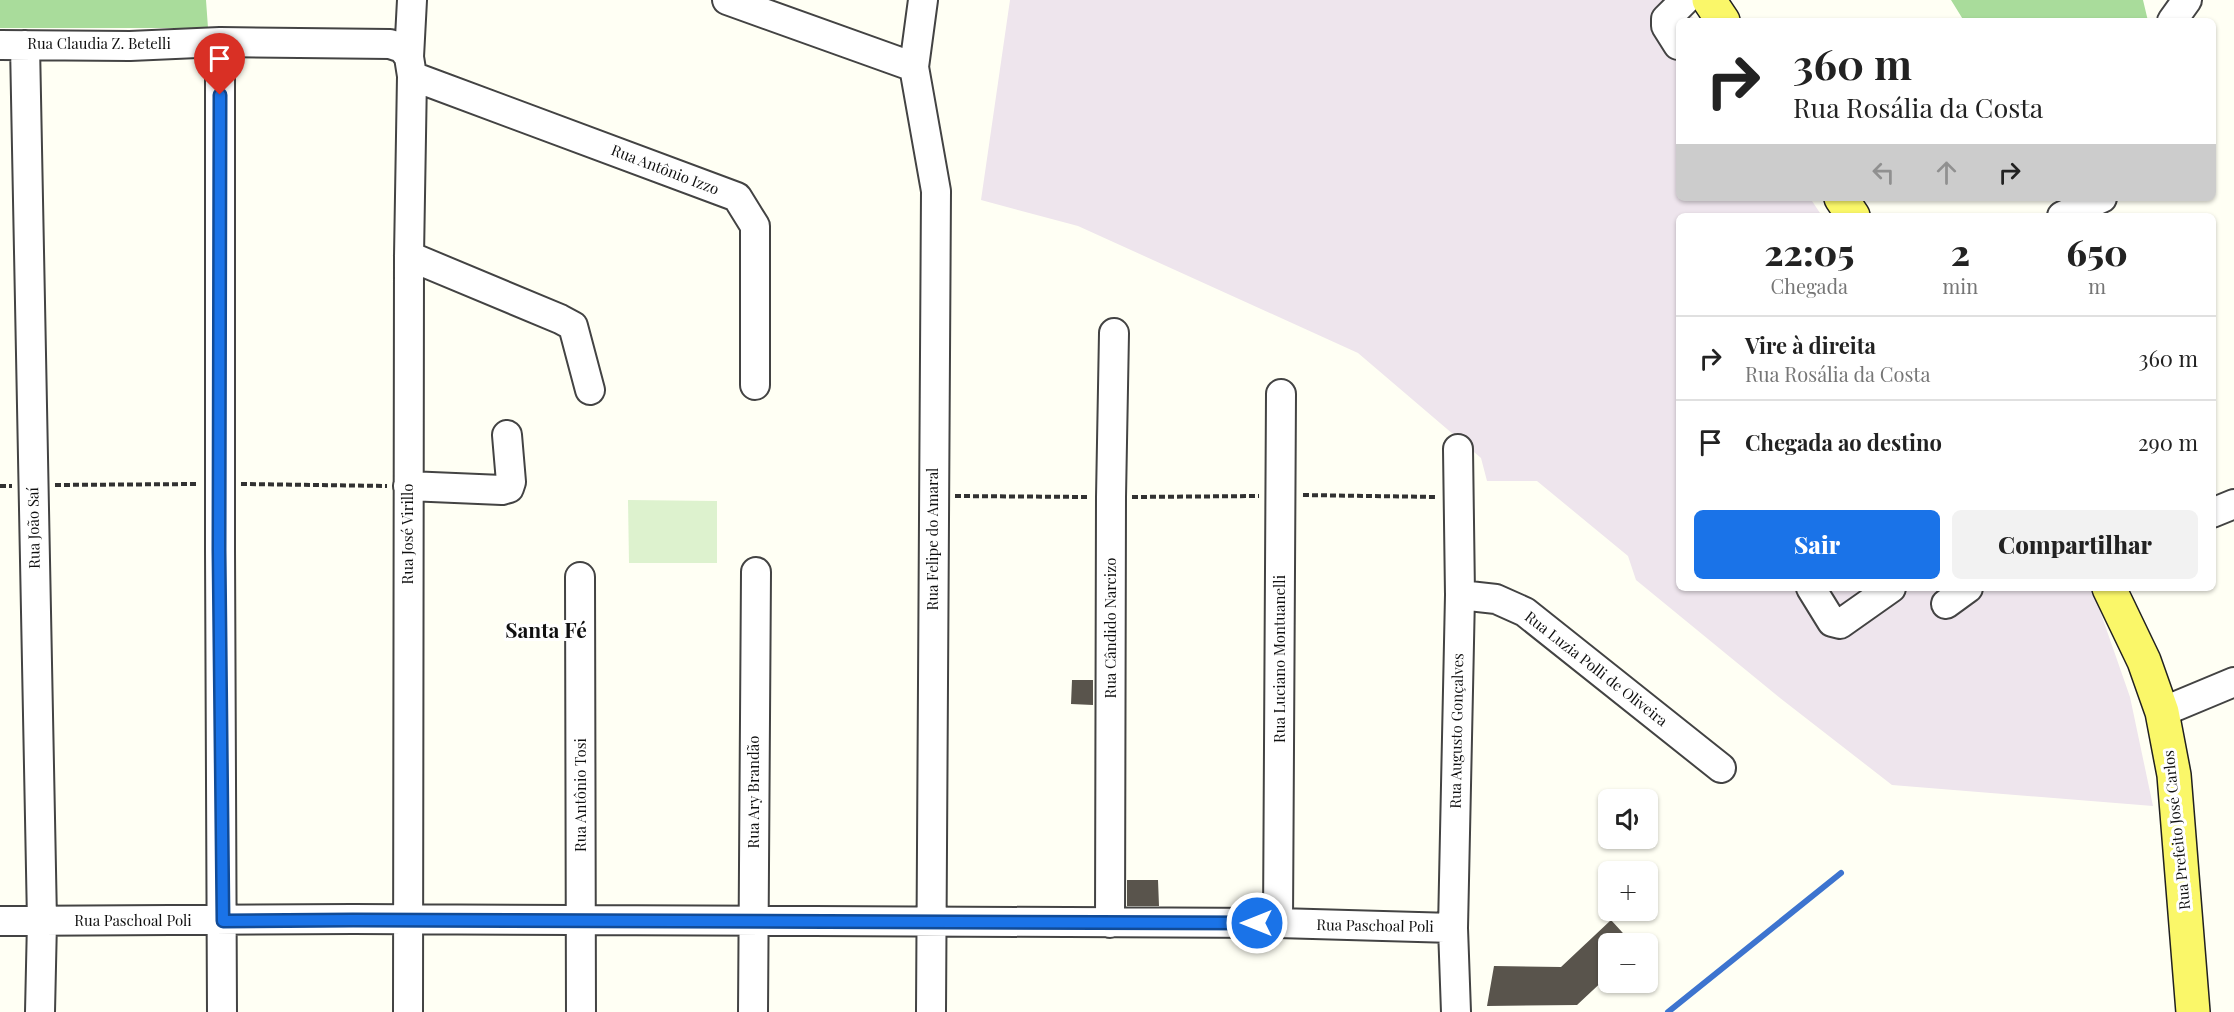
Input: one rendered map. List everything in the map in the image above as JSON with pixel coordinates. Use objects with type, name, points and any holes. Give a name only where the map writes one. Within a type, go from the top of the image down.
[{"type":"main road","points":[[1709,0],[1722,18]]},
{"type":"main road","name":"Rua Prefeito José Carlos","points":[[2110,591],[2144,662],[2162,712],[2174,775],[2193,1012]]},
{"type":"street","name":"Rua José Virillo","points":[[408,1012],[408,486],[412,0]]},
{"type":"street","points":[[727,0],[914,67]]},
{"type":"street","name":"Rua Felipe do Amaral","points":[[923,0],[914,67],[936,191],[931,1012]]},
{"type":"street","points":[[1676,42],[1666,26],[1666,19],[1685,0]]},
{"type":"street","points":[[2174,18],[2187,0]]},
{"type":"street","name":"Rua Claudia Z. Betelli","points":[[12,45],[130,46],[220,42],[390,44],[402,48],[411,66]]},
{"type":"street","points":[[220,42],[219,550],[222,1012]]},
{"type":"street","name":"Rua João Saí","points":[[12,45],[42,921],[40,1012]]},
{"type":"street","name":"Rua Antônio Izzo","points":[[411,66],[737,197],[755,226],[755,385]]},
{"type":"street","points":[[2042,213],[2052,201]]},
{"type":"street","points":[[2069,213],[2095,201]]},
{"type":"street","points":[[409,256],[573,326],[590,390]]},
{"type":"street","name":"Rua Cândido Narcizo","points":[[1110,923],[1111,497],[1114,333]]},
{"type":"street","name":"Rua Luciano Montuanelli","points":[[1278,923],[1281,394]]},
{"type":"street","points":[[408,486],[502,490],[509,488],[511,482],[507,435]]},
{"type":"street","name":"Rua Augusto Gonçalves","points":[[1456,1012],[1453,928],[1460,595],[1458,450]]},
{"type":"street","points":[[2216,511],[2234,504]]},
{"type":"street","name":"Rua Ary Brandão","points":[[753,1012],[756,572]]},
{"type":"street","name":"Rua Antônio Tosi","points":[[580,577],[581,1012]]},
{"type":"street","points":[[1813,591],[1832,622],[1840,624],[1887,591]]},
{"type":"street","name":"Rua Luzia Polli de Oliveira","points":[[1460,595],[1496,599],[1525,612],[1720,768]]},
{"type":"street","points":[[2162,712],[2234,682]]},
{"type":"street","name":"Rua Paschoal Poli","points":[[0,921],[1278,923],[1453,928]]},
{"type":"path","points":[[934,496],[1458,497]]},
{"type":"shaded area","points":[[1010,0],[1682,0],[1693,18],[1676,18],[1676,201],[1812,201],[1820,213],[1676,213],[1676,591],[2093,591],[2130,697],[2153,806],[1892,785],[1780,698],[1636,580],[1628,556],[1537,481],[1487,481],[1481,458],[1358,353],[1078,226],[981,200]]},
{"type":"green space","points":[[0,0],[206,0],[208,28],[0,28]]},
{"type":"green space","points":[[1951,0],[2143,0],[2147,18],[1962,18]]},
{"type":"green space","points":[[628,500],[717,501],[717,563],[629,563]]},
{"type":"building","points":[[1072,680],[1093,680],[1093,705],[1071,704]]},
{"type":"building","points":[[1127,880],[1158,880],[1159,906],[1127,906]]},
{"type":"building","points":[[1610,921],[1623,933],[1598,933],[1598,985],[1577,1005],[1487,1006],[1494,966],[1561,967]]},
{"type":"waterway","points":[[1668,1012],[1841,873]]},
{"type":"district","name":"Santa Fé","points":[[546,631]]},
{"type":"route","points":[[220,95],[219,550],[223,921],[1257,923]]}]
